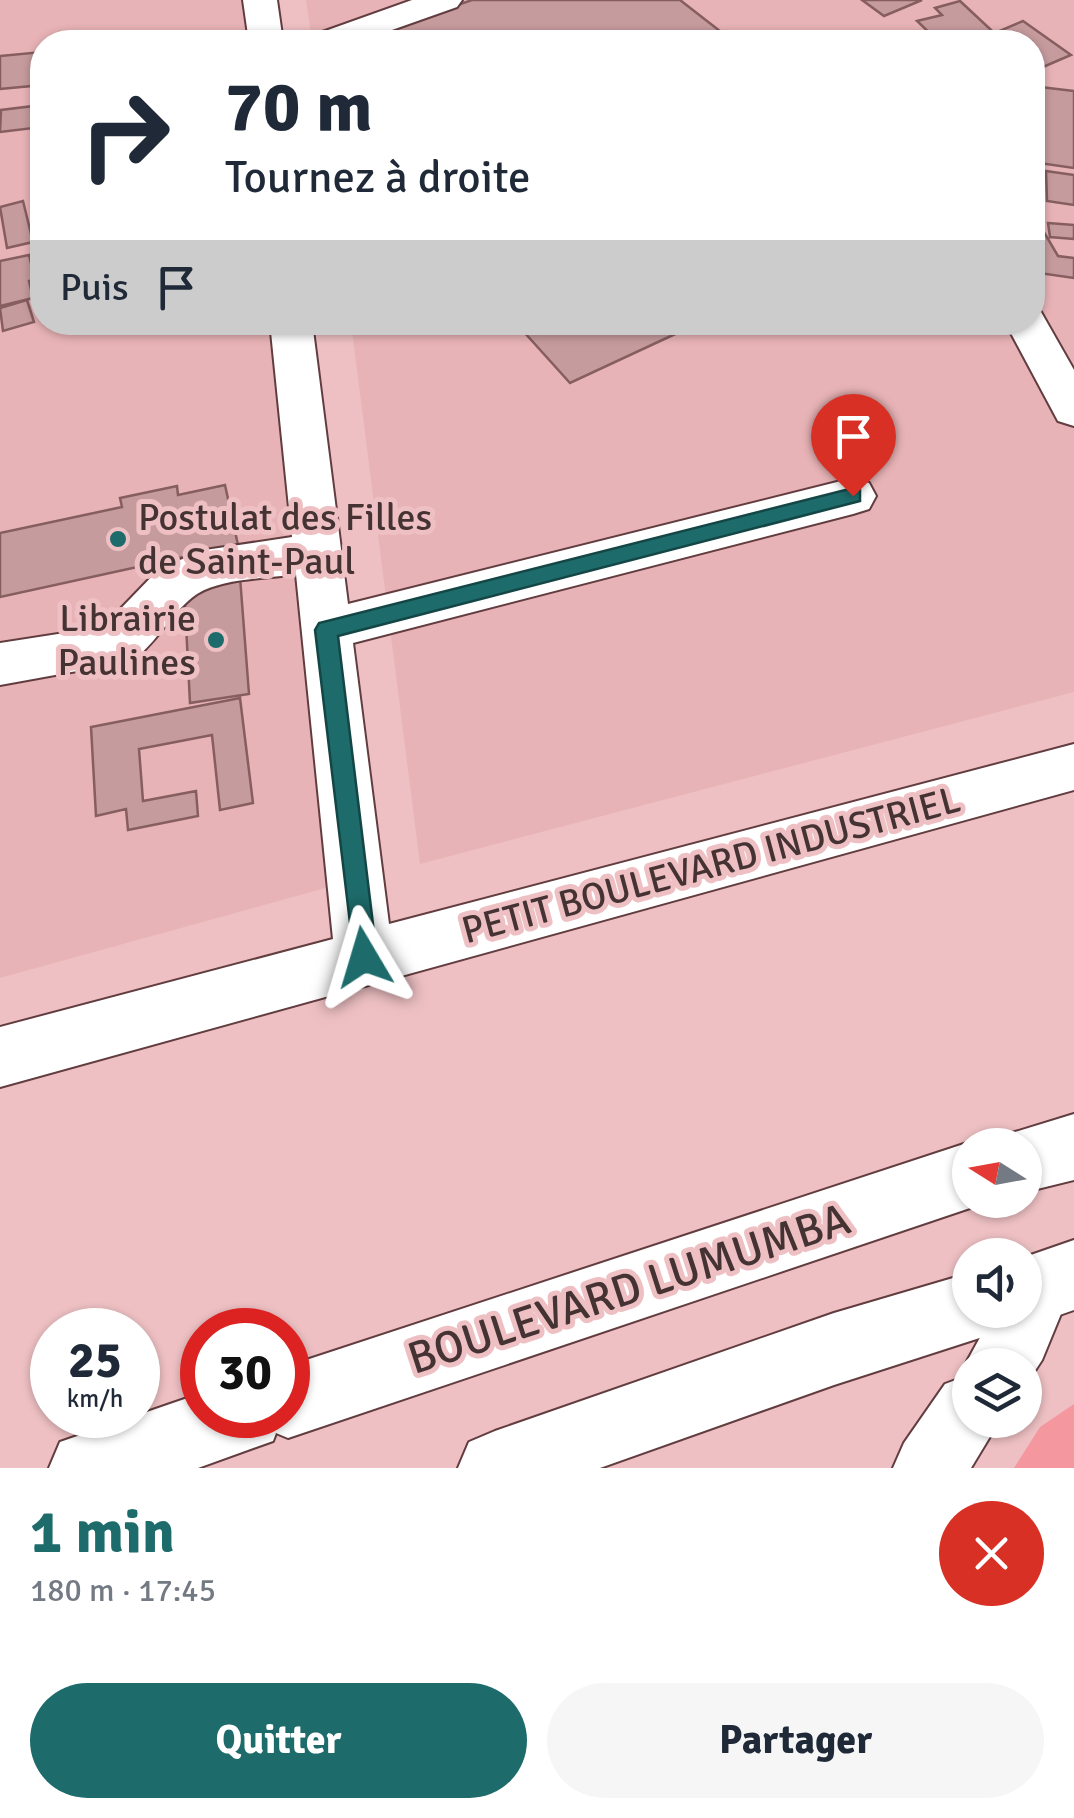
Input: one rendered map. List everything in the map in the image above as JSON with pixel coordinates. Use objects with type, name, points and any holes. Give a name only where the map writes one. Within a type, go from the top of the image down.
[{"type":"highway","points":[[1042,1155],[1074,1147]]},
{"type":"highway","name":"BOULEVARD LUMUMBA","points":[[310,1395],[952,1181]]},
{"type":"highway","points":[[495,1468],[834,1349],[952,1313]]},
{"type":"highway","points":[[86,1468],[180,1437]]},
{"type":"street","points":[[260,0],[264,30]]},
{"type":"street","points":[[360,30],[445,0]]},
{"type":"street","points":[[292,335],[364,957]]},
{"type":"street","points":[[1033,335],[1074,410]]},
{"type":"street","points":[[326,630],[853,496]]},
{"type":"street","points":[[0,664],[114,646],[130,635],[176,582],[205,570],[317,552]]},
{"type":"street","name":"PETIT BOULEVARD INDUSTRIEL","points":[[0,1057],[1074,767]]},
{"type":"street","points":[[1010,1348],[1046,1285]]},
{"type":"street","points":[[929,1468],[952,1435]]},
{"type":"shaded area","points":[[0,0],[250,0],[253,30],[30,30],[30,335],[286,335],[347,882],[0,978]]},
{"type":"shaded area","points":[[306,0],[1074,0],[1074,692],[420,864],[353,335],[1045,335],[1045,30],[310,30]]},
{"type":"shaded area","points":[[1074,1404],[1074,1468],[1014,1468],[1033,1438],[1042,1438],[1042,1426]]},
{"type":"building","points":[[472,0],[680,0],[719,30],[386,30]]},
{"type":"building","points":[[862,0],[922,0],[884,16]]},
{"type":"building","points":[[960,1],[991,30],[926,30],[917,21],[942,15],[935,8]]},
{"type":"building","points":[[1023,21],[1036,30],[1002,30]]},
{"type":"building","points":[[1045,37],[1071,55],[1045,66]]},
{"type":"building","points":[[30,53],[30,86],[0,89],[0,56]]},
{"type":"building","points":[[1045,88],[1074,91],[1074,168],[1045,164]]},
{"type":"building","points":[[30,106],[30,128],[0,132],[1,110]]},
{"type":"building","points":[[1046,171],[1074,175],[1074,205],[1047,201]]},
{"type":"building","points":[[23,201],[30,243],[7,248],[0,207]]},
{"type":"building","points":[[1048,223],[1074,225],[1074,239],[1050,237]]},
{"type":"building","points":[[1045,234],[1058,256],[1074,258],[1074,278],[1045,274]]},
{"type":"building","points":[[29,255],[30,299],[0,306],[0,261]]},
{"type":"building","points":[[27,300],[30,323],[3,331],[0,308]]},
{"type":"building","points":[[527,335],[673,335],[570,383]]},
{"type":"building","name":"Postulat des Filles de Saint-Paul","points":[[225,485],[238,545],[0,597],[0,533],[122,507],[120,498],[177,486],[178,495]]},
{"type":"building","name":"Librairie Paulines","points":[[240,577],[249,694],[190,703],[184,585]]},
{"type":"building","points":[[240,698],[253,803],[220,810],[212,735],[139,749],[143,801],[196,791],[198,816],[128,830],[126,809],[96,816],[91,727]]},
{"type":"place","name":"Postulat des Filles de Saint-Paul","points":[[118,539]]},
{"type":"place","name":"Librairie Paulines","points":[[216,640]]},
{"type":"route","points":[[364,957],[326,630],[853,496]]}]
